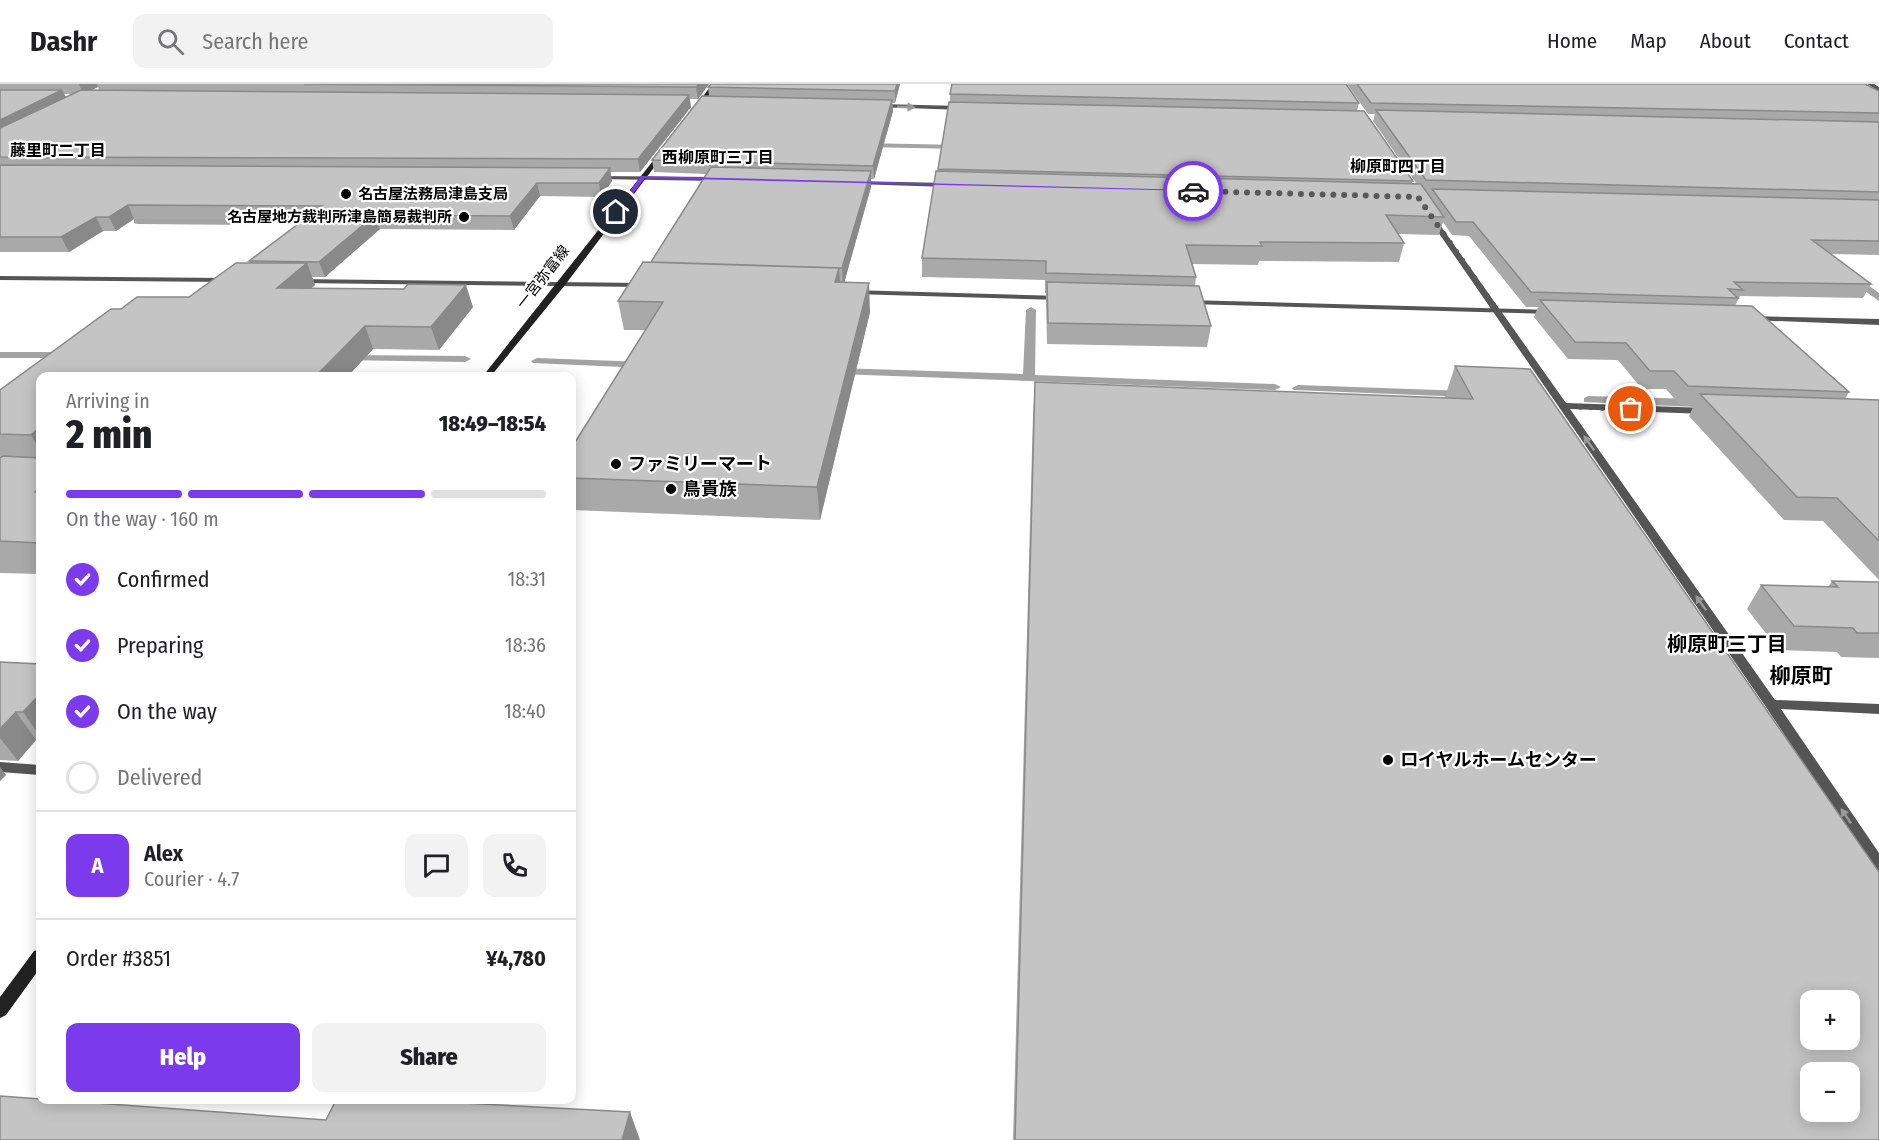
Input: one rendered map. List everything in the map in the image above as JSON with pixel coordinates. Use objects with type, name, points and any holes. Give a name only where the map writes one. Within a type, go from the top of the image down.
[{"type":"main road","points":[[693,112],[715,84]]},
{"type":"main road","name":"一宮弥富線","points":[[490,372],[665,149]]},
{"type":"main road","points":[[0,1010],[36,962]]},
{"type":"street","points":[[1870,84],[1879,89]]},
{"type":"street","points":[[691,102],[712,103]]},
{"type":"street","points":[[868,106],[976,108]]},
{"type":"street","points":[[584,177],[727,179]]},
{"type":"street","points":[[846,182],[953,185]]},
{"type":"street","points":[[1425,207],[1772,704],[1879,865]]},
{"type":"street","points":[[0,278],[242,280]]},
{"type":"street","points":[[289,280],[657,286]]},
{"type":"street","points":[[846,291],[1071,298]]},
{"type":"street","points":[[1178,301],[1568,313]]},
{"type":"street","points":[[1735,318],[1879,322]]},
{"type":"street","points":[[1563,406],[1715,411]]},
{"type":"street","points":[[1772,704],[1879,709]]},
{"type":"street","points":[[0,767],[36,770]]},
{"type":"building","points":[[304,84],[699,84],[696,87]]},
{"type":"building","points":[[711,84],[897,84],[895,91],[708,87]]},
{"type":"building","points":[[952,84],[1346,84],[1359,103],[950,94]]},
{"type":"building","points":[[1357,84],[1865,84],[1879,91],[1879,113],[1371,103]]},
{"type":"building","points":[[0,90],[62,90],[0,120]]},
{"type":"building","points":[[81,90],[689,95],[638,159],[0,157],[0,128]]},
{"type":"building","points":[[702,96],[892,100],[873,166],[652,160]]},
{"type":"building","points":[[949,102],[1364,111],[1413,181],[938,169]]},
{"type":"building","points":[[1376,110],[1879,122],[1879,192],[1426,180]]},
{"type":"building","points":[[0,165],[610,168],[599,183],[537,183],[510,216],[375,215],[319,262],[249,261],[322,206],[128,205],[109,217],[96,217],[61,237],[0,237]]},
{"type":"building","points":[[711,167],[871,171],[842,268],[651,262]]},
{"type":"building","points":[[936,171],[1421,184],[1444,217],[1386,215],[1404,243],[1260,242],[1262,246],[1186,245],[1196,277],[1046,273],[1046,261],[922,258]]},
{"type":"building","points":[[1432,189],[1879,200],[1879,241],[1812,240],[1871,284],[1734,282],[1743,290],[1728,289],[1738,298],[1531,292],[1473,222],[1456,222]]},
{"type":"building","points":[[643,262],[839,268],[835,282],[869,283],[817,487],[576,478],[576,441],[663,302],[618,301]]},
{"type":"building","points":[[236,263],[307,263],[277,288],[404,289],[408,284],[466,285],[431,327],[365,326],[320,372],[36,372],[36,431],[31,435],[0,434],[0,390],[111,309],[121,309],[137,297],[189,297]]},
{"type":"building","points":[[1047,282],[1199,286],[1211,326],[1048,323]]},
{"type":"building","points":[[1540,300],[1752,306],[1849,392],[1688,386],[1674,371],[1650,371],[1626,343],[1575,342]]},
{"type":"building","points":[[1455,366],[1530,369],[1879,872],[1879,1140],[1015,1140],[1035,382],[1473,399]]},
{"type":"building","points":[[1700,394],[1879,400],[1879,541],[1837,498],[1797,497]]},
{"type":"building","points":[[3,456],[36,458],[36,543],[0,541],[0,458]]},
{"type":"building","points":[[1832,581],[1879,582],[1879,633],[1857,633],[1853,628],[1794,626],[1761,585],[1838,587]]},
{"type":"building","points":[[0,662],[36,664],[36,698],[23,712],[16,712],[0,729]]},
{"type":"building","points":[[0,1096],[36,1099],[36,1104],[109,1104],[326,1120],[334,1104],[480,1104],[630,1112],[622,1140],[0,1140]]},
{"type":"waterway","points":[[863,145],[962,147]]},
{"type":"waterway","points":[[137,221],[253,222]]},
{"type":"waterway","points":[[1851,277],[1879,298]]},
{"type":"waterway","points":[[1029,378],[1031,310]]},
{"type":"waterway","points":[[0,355],[62,355]]},
{"type":"waterway","points":[[345,358],[465,359]]},
{"type":"waterway","points":[[537,361],[645,365]]},
{"type":"waterway","points":[[837,371],[1275,387]]},
{"type":"waterway","points":[[1298,388],[1466,394]]},
{"type":"waterway","points":[[1588,400],[1696,403]]},
{"type":"way so far","points":[[1193,191],[1418,197],[1563,406],[1631,409]]},
{"type":"place","name":"名古屋法務局津島支局","points":[[346,194]]},
{"type":"place","name":"名古屋地方裁判所津島簡易裁判所","points":[[464,217]]},
{"type":"place","name":"ファミリーマート","points":[[616,464]]},
{"type":"place","name":"鳥貴族","points":[[671,489]]},
{"type":"place","name":"ロイヤルホームセンター","points":[[1388,760]]},
{"type":"district","name":"藤里町二丁目","points":[[58,150]]},
{"type":"district","name":"西柳原町三丁目","points":[[718,157]]},
{"type":"district","name":"柳原町四丁目","points":[[1398,166]]},
{"type":"district","name":"柳原町三丁目","points":[[1727,644]]},
{"type":"district","name":"柳原町","points":[[1801,676]]},
{"type":"route","points":[[616,212],[643,177],[1193,191]]}]
